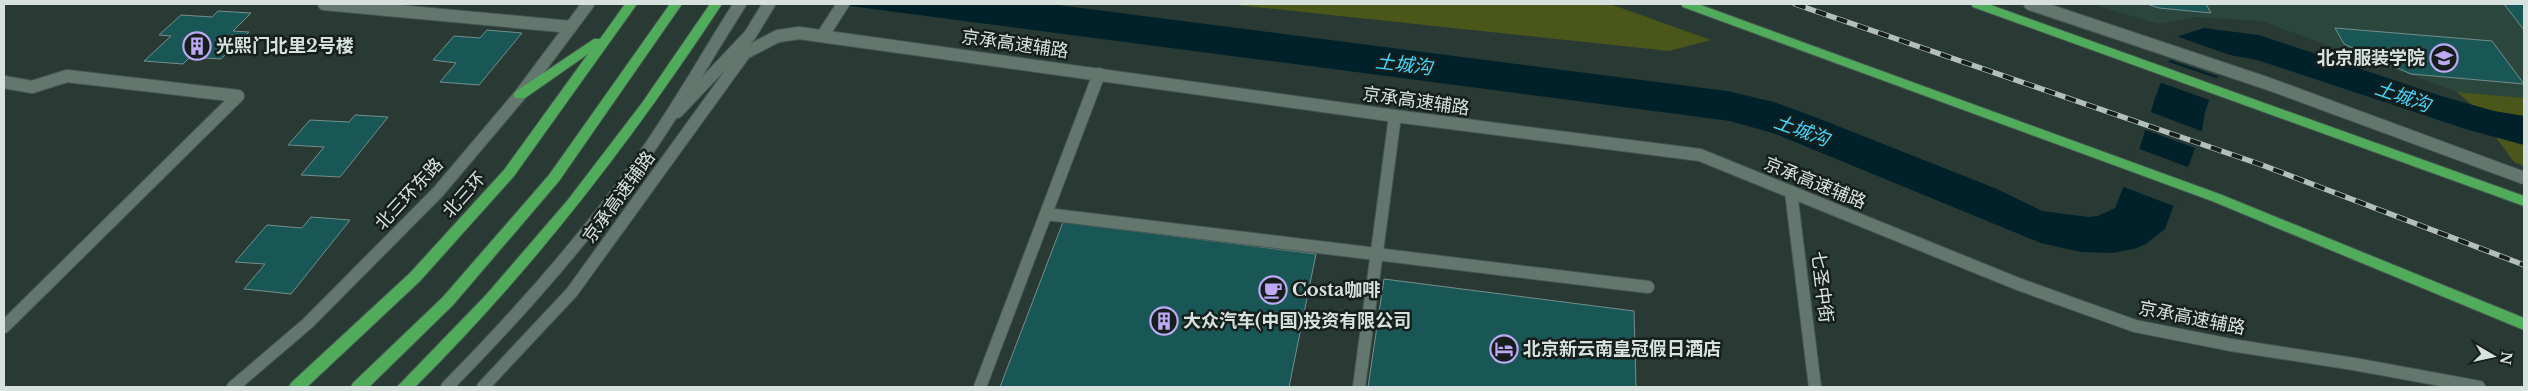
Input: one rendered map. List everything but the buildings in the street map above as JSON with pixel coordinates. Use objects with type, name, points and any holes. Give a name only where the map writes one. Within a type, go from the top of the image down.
[{"type":"highway","name":"北三环","points":[[297,387],[415,277],[509,173],[631,4]]},
{"type":"highway","points":[[359,387],[448,302],[554,178],[676,4]]},
{"type":"highway","points":[[405,387],[448,346],[582,194],[684,54],[716,4]]},
{"type":"highway","points":[[1687,4],[2217,198],[2524,324]]},
{"type":"highway","points":[[1977,4],[2524,201]]},
{"type":"highway","points":[[520,95],[607,36]]},
{"type":"street","points":[[324,4],[571,26]]},
{"type":"street","points":[[448,387],[497,337],[599,218],[668,121],[740,4]]},
{"type":"street","points":[[668,121],[750,35],[769,4]]},
{"type":"street","points":[[823,35],[843,4]]},
{"type":"street","points":[[2030,4],[2269,84],[2524,178]]},
{"type":"street","name":"北三环东路","points":[[233,387],[308,323],[432,199],[520,95],[584,8]]},
{"type":"street","name":"京承高速辅路","points":[[483,387],[572,292],[745,53],[778,36],[799,33],[1395,116],[1700,155],[2018,284],[2135,326],[2231,345],[2354,364],[2479,387]]},
{"type":"street","points":[[980,387],[1100,74]]},
{"type":"street","points":[[4,82],[32,87],[67,76],[238,96],[4,327]]},
{"type":"street","points":[[1359,387],[1395,116]]},
{"type":"street","name":"七圣中街","points":[[1791,192],[1815,387]]},
{"type":"street","points":[[1046,214],[1648,287]]},
{"type":"shaded area","name":"北京服装学院","points":[[2092,4],[2524,4],[2524,98],[2457,92],[2261,21],[2194,17],[2158,24]]},
{"type":"green space","points":[[1227,4],[1610,4],[1711,40],[1669,51]]},
{"type":"green space","points":[[2457,92],[2524,98],[2524,166],[2514,162],[2472,105]]},
{"type":"water","name":"土城沟","points":[[835,4],[1050,4],[1727,91],[1774,102],[1820,119],[1997,189],[2042,211],[2088,217],[2098,216],[2115,208],[2140,147],[2155,98],[2179,36],[2204,28],[2259,35],[2441,96],[2494,111],[2524,116],[2524,145],[2469,130],[2257,60],[2230,55],[2224,59],[2205,112],[2202,130],[2165,229],[2146,244],[2134,249],[2112,253],[2081,252],[2041,243],[1773,133],[1730,121]]},
{"type":"pier","points":[[2176,36],[2238,58],[2230,57],[2226,60],[2220,77],[2167,59]]},
{"type":"pier","points":[[2166,61],[2219,79],[2212,101],[2159,82]]},
{"type":"pier","points":[[2148,111],[2204,132],[2198,149],[2143,129]]},
{"type":"pier","points":[[2137,148],[2190,168],[2176,207],[2121,186]]},
{"type":"railway","points":[[1795,4],[2262,165],[2524,265]]},
{"type":"place","name":"光熙门北里2号楼","points":[[197,46]]},
{"type":"place","name":"北京服装学院","points":[[2444,58]]},
{"type":"place","name":"Costa咖啡","points":[[1273,290]]},
{"type":"place","name":"大众汽车(中国)投资有限公司","points":[[1164,321]]},
{"type":"place","name":"北京新云南皇冠假日酒店","points":[[1504,349]]}]
